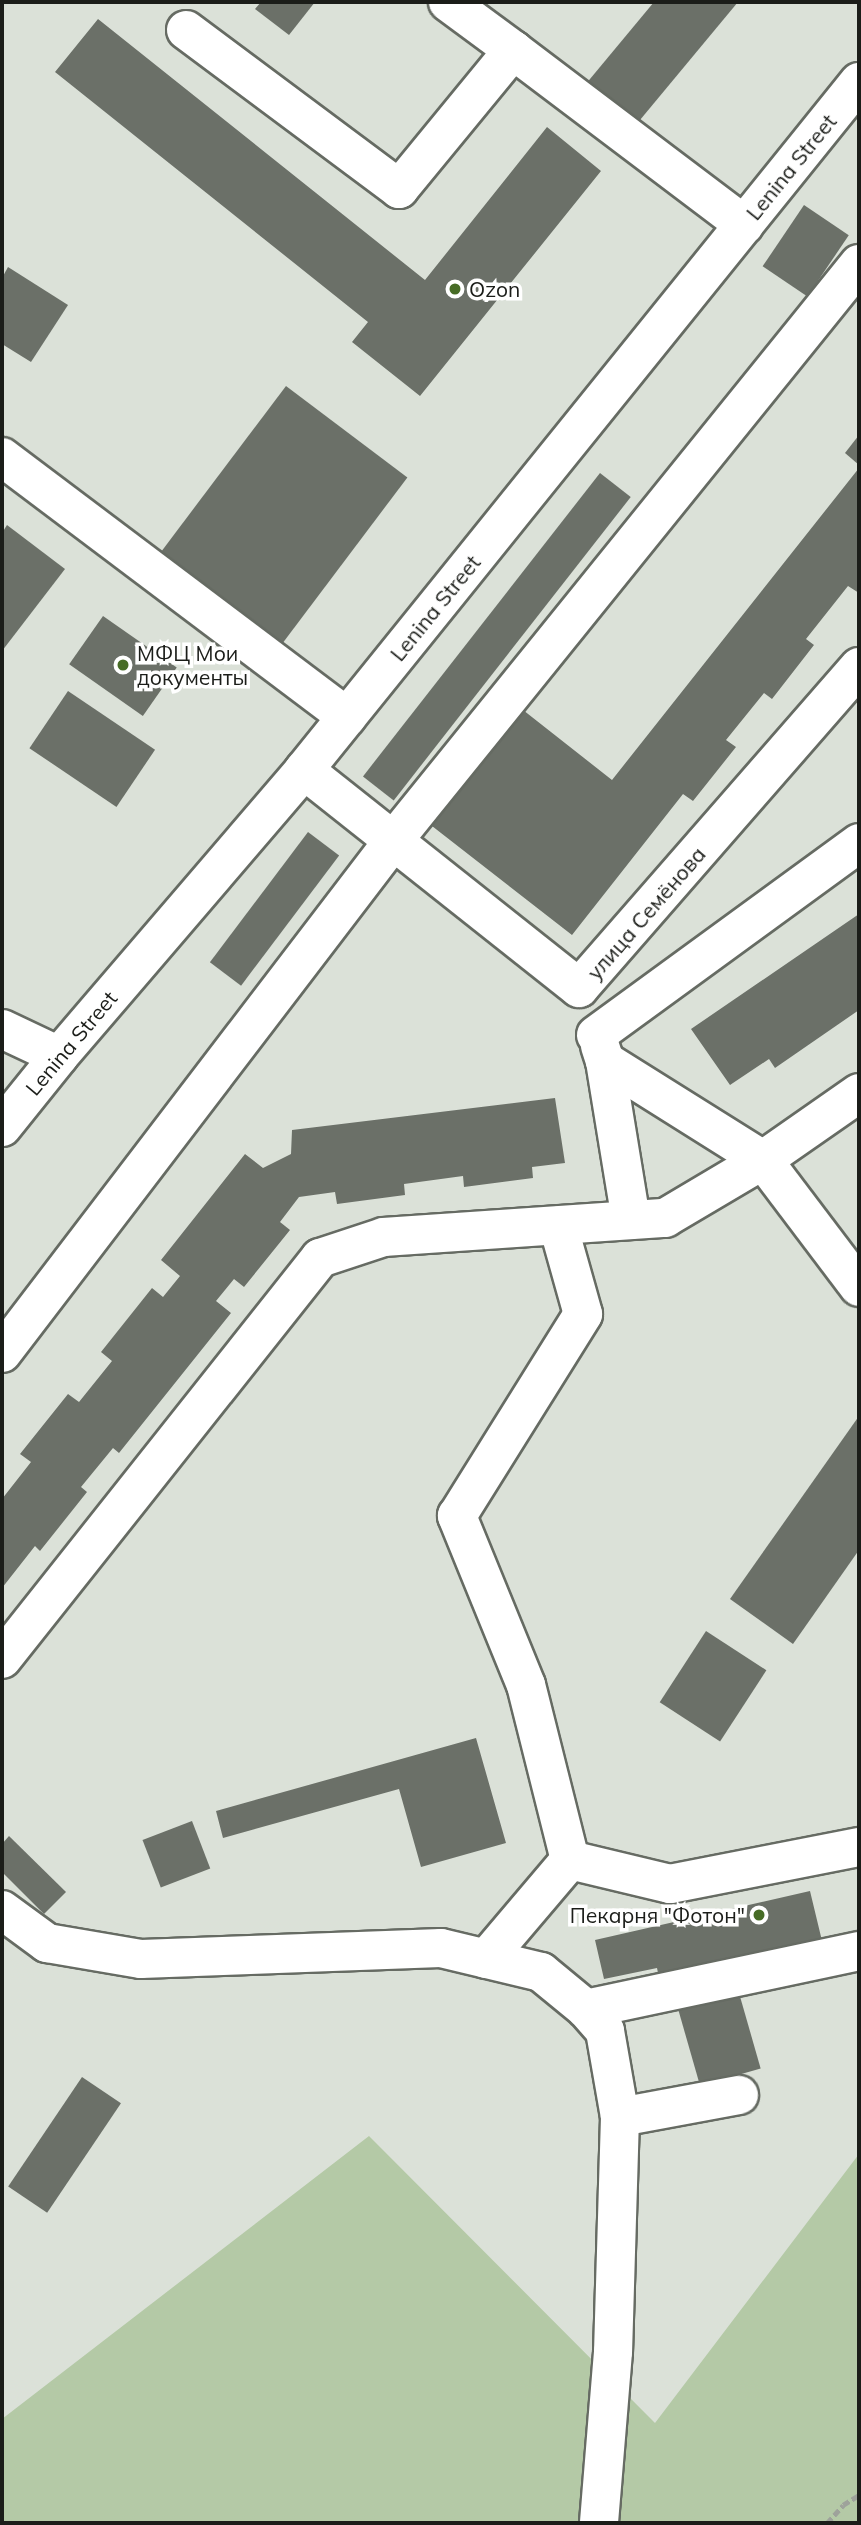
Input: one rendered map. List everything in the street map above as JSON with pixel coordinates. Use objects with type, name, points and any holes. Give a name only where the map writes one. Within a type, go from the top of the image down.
[{"type":"main road","points":[[448,2],[744,225]]},
{"type":"main road","points":[[186,30],[399,189],[513,50]]},
{"type":"main road","name":"Lenina Street","points":[[2,1127],[58,1056],[304,770],[859,82]]},
{"type":"main road","points":[[2,1353],[393,841],[859,264]]},
{"type":"main road","points":[[2,457],[347,717]]},
{"type":"main road","name":"улица Семёнова","points":[[304,770],[579,988],[859,667]]},
{"type":"main road","points":[[600,1048],[859,843]]},
{"type":"main road","points":[[579,988],[600,1048],[631,1220]]},
{"type":"main road","points":[[2,1029],[58,1056]]},
{"type":"main road","points":[[600,1048],[763,1160],[859,1287]]},
{"type":"main road","points":[[2,1659],[320,1258],[384,1237],[665,1218],[763,1160],[859,1093]]},
{"type":"main road","points":[[558,1225],[583,1314],[457,1516],[526,1685],[570,1860]]},
{"type":"main road","points":[[570,1860],[670,1884],[859,1847]]},
{"type":"main road","points":[[486,1959],[570,1860]]},
{"type":"main road","points":[[2,1910],[47,1943],[141,1959],[441,1948],[541,1972],[586,2009],[604,2031],[620,2117],[613,2352],[599,2523]]},
{"type":"main road","points":[[586,2009],[859,1951]]},
{"type":"main road","points":[[620,2117],[739,2095]]},
{"type":"path","points":[[827,2523],[843,2505],[859,2495]]},
{"type":"green space","points":[[369,2136],[655,2423],[859,2154],[859,2523],[2,2523],[2,2419]]},
{"type":"building","points":[[261,2],[315,2],[289,35],[255,9]]},
{"type":"building","points":[[654,2],[738,2],[635,126],[585,85]]},
{"type":"building","points":[[98,19],[425,280],[547,127],[601,171],[420,396],[352,342],[368,322],[55,72]]},
{"type":"building","points":[[804,205],[849,235],[807,297],[763,266]]},
{"type":"building","points":[[8,267],[68,305],[31,362],[2,344],[2,278]]},
{"type":"building","points":[[286,386],[407,477],[279,648],[157,557]]},
{"type":"building","points":[[859,435],[859,465],[845,453]]},
{"type":"building","points":[[859,468],[859,593],[848,586],[806,639],[814,645],[772,699],[764,693],[726,740],[736,747],[693,801],[683,794],[572,935],[432,826],[523,710],[612,780]]},
{"type":"building","points":[[600,473],[631,497],[394,800],[363,776]]},
{"type":"building","points":[[7,525],[65,569],[2,651],[2,533]]},
{"type":"building","name":"МФЦ Мои документы","points":[[103,616],[177,668],[143,716],[69,664]]},
{"type":"building","points":[[68,691],[155,750],[116,807],[29,748]]},
{"type":"building","points":[[308,832],[339,855],[241,986],[210,962]]},
{"type":"building","points":[[859,914],[859,1010],[775,1068],[769,1059],[730,1085],[691,1029]]},
{"type":"building","points":[[555,1098],[565,1163],[532,1167],[533,1178],[464,1187],[463,1176],[404,1184],[405,1195],[337,1204],[335,1192],[299,1197],[280,1222],[290,1230],[244,1287],[234,1279],[216,1301],[231,1313],[119,1453],[113,1448],[81,1487],[87,1492],[40,1551],[35,1546],[2,1588],[2,1499],[31,1462],[20,1454],[68,1394],[79,1402],[112,1361],[101,1352],[152,1288],[163,1297],[180,1276],[161,1260],[245,1154],[263,1168],[291,1154],[292,1130]]},
{"type":"building","points":[[859,1416],[859,1550],[793,1644],[730,1599]]},
{"type":"building","points":[[706,1631],[766,1670],[720,1742],[660,1702]]},
{"type":"building","points":[[476,1738],[506,1843],[421,1867],[399,1789],[223,1838],[216,1811]]},
{"type":"building","points":[[192,1821],[210,1869],[161,1888],[143,1840]]},
{"type":"building","points":[[9,1836],[66,1892],[44,1914],[2,1872],[2,1844]]},
{"type":"building","name":"Пекарня \"Фотон\"","points":[[810,1891],[823,1945],[660,1983],[657,1968],[604,1979],[595,1940]]},
{"type":"building","points":[[735,1979],[761,2068],[700,2086],[674,1996]]},
{"type":"building","points":[[82,2077],[121,2103],[47,2213],[8,2186]]},
{"type":"place","name":"Ozon","points":[[455,289]]},
{"type":"place","name":"МФЦ Мои документы","points":[[123,665]]},
{"type":"place","name":"Пекарня \"Фотон\"","points":[[759,1915]]}]
